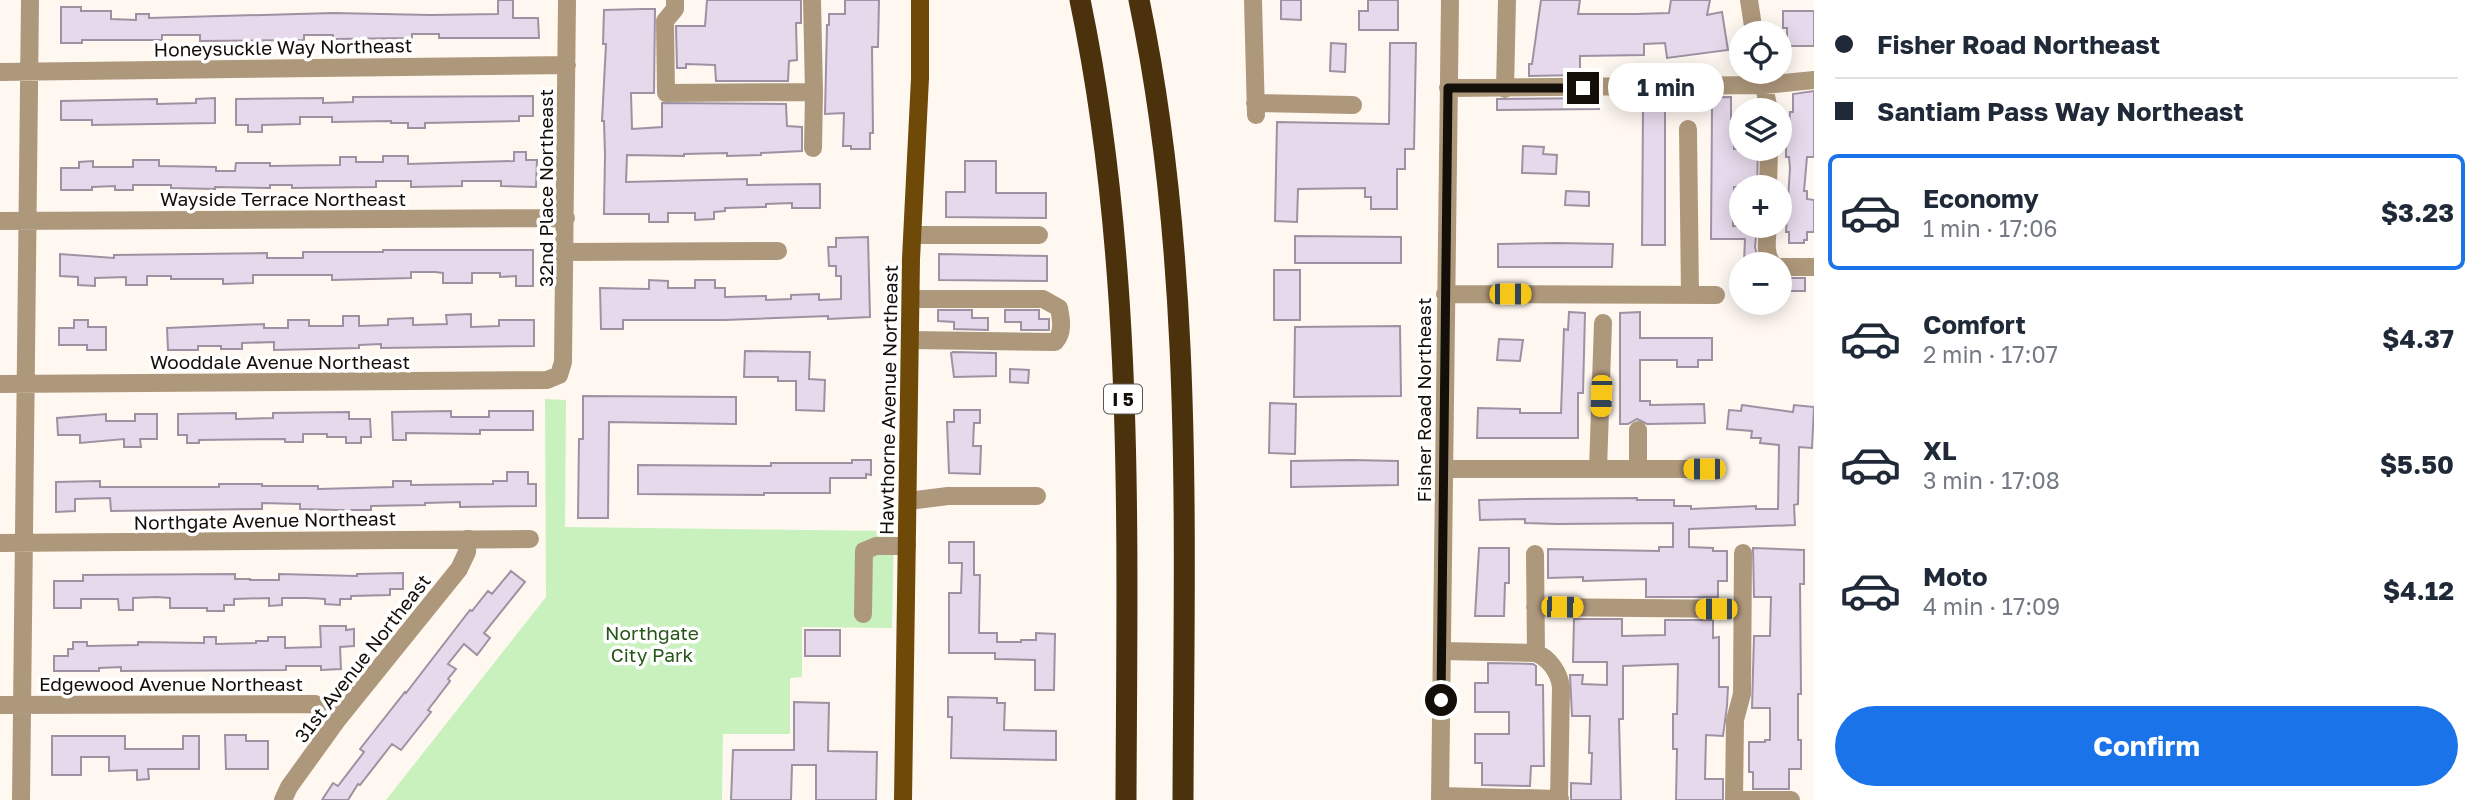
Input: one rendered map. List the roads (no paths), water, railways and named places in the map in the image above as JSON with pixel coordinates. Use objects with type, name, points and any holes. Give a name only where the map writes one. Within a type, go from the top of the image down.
[{"type":"highway","name":"I 5","points":[[1080,0],[1102,116],[1119,304],[1125,513],[1126,800]]},
{"type":"highway","points":[[1139,0],[1163,148],[1177,306],[1184,543],[1183,800]]},
{"type":"main road","name":"Hawthorne Avenue Northeast","points":[[903,800],[910,340],[920,0]]},
{"type":"street","points":[[21,800],[30,0]]},
{"type":"street","name":"32nd Place Northeast","points":[[559,375],[563,362],[566,252],[567,0]]},
{"type":"street","points":[[676,0],[676,9],[665,21],[666,93],[814,92]]},
{"type":"street","points":[[812,0],[813,148]]},
{"type":"street","points":[[1253,0],[1256,109],[1353,105]]},
{"type":"street","name":"Fisher Road Northeast","points":[[1440,798],[1450,0]]},
{"type":"street","points":[[1505,89],[1507,0]]},
{"type":"street","points":[[1749,0],[1752,21]]},
{"type":"street","name":"Honeysuckle Way Northeast","points":[[0,72],[566,65]]},
{"type":"street","points":[[1448,88],[1505,89],[1729,79]]},
{"type":"street","points":[[1792,79],[1814,80]]},
{"type":"street","points":[[1688,130],[1690,295]]},
{"type":"street","name":"Wayside Terrace Northeast","points":[[0,221],[566,218]]},
{"type":"street","points":[[913,235],[1039,235]]},
{"type":"street","points":[[566,252],[778,251]]},
{"type":"street","points":[[1792,267],[1814,267]]},
{"type":"street","points":[[1445,294],[1716,295]]},
{"type":"street","points":[[910,340],[1055,342],[1059,337],[1062,322],[1059,307],[1042,299],[911,299]]},
{"type":"street","points":[[1598,469],[1603,323]]},
{"type":"street","name":"Wooddale Avenue Northeast","points":[[0,384],[547,380],[559,375]]},
{"type":"street","points":[[1638,430],[1638,469]]},
{"type":"street","points":[[1444,469],[1704,469]]},
{"type":"street","points":[[908,501],[948,496],[1037,496]]},
{"type":"street","name":"31st Avenue Northeast","points":[[283,800],[289,787],[338,719],[460,569],[467,552],[468,539]]},
{"type":"street","name":"Northgate Avenue Northeast","points":[[0,543],[530,539]]},
{"type":"street","points":[[863,614],[864,551],[876,547],[907,546]]},
{"type":"street","points":[[1743,553],[1742,694],[1735,720],[1734,800],[1791,800]]},
{"type":"street","points":[[1535,554],[1536,653]]},
{"type":"street","points":[[1535,607],[1742,609]]},
{"type":"street","points":[[1440,798],[1560,799],[1560,678],[1545,658],[1536,653],[1442,651]]},
{"type":"street","name":"Edgewood Avenue Northeast","points":[[0,705],[315,704],[338,719]]},
{"type":"park label","name":"Northgate City Park","points":[[652,643]]}]
